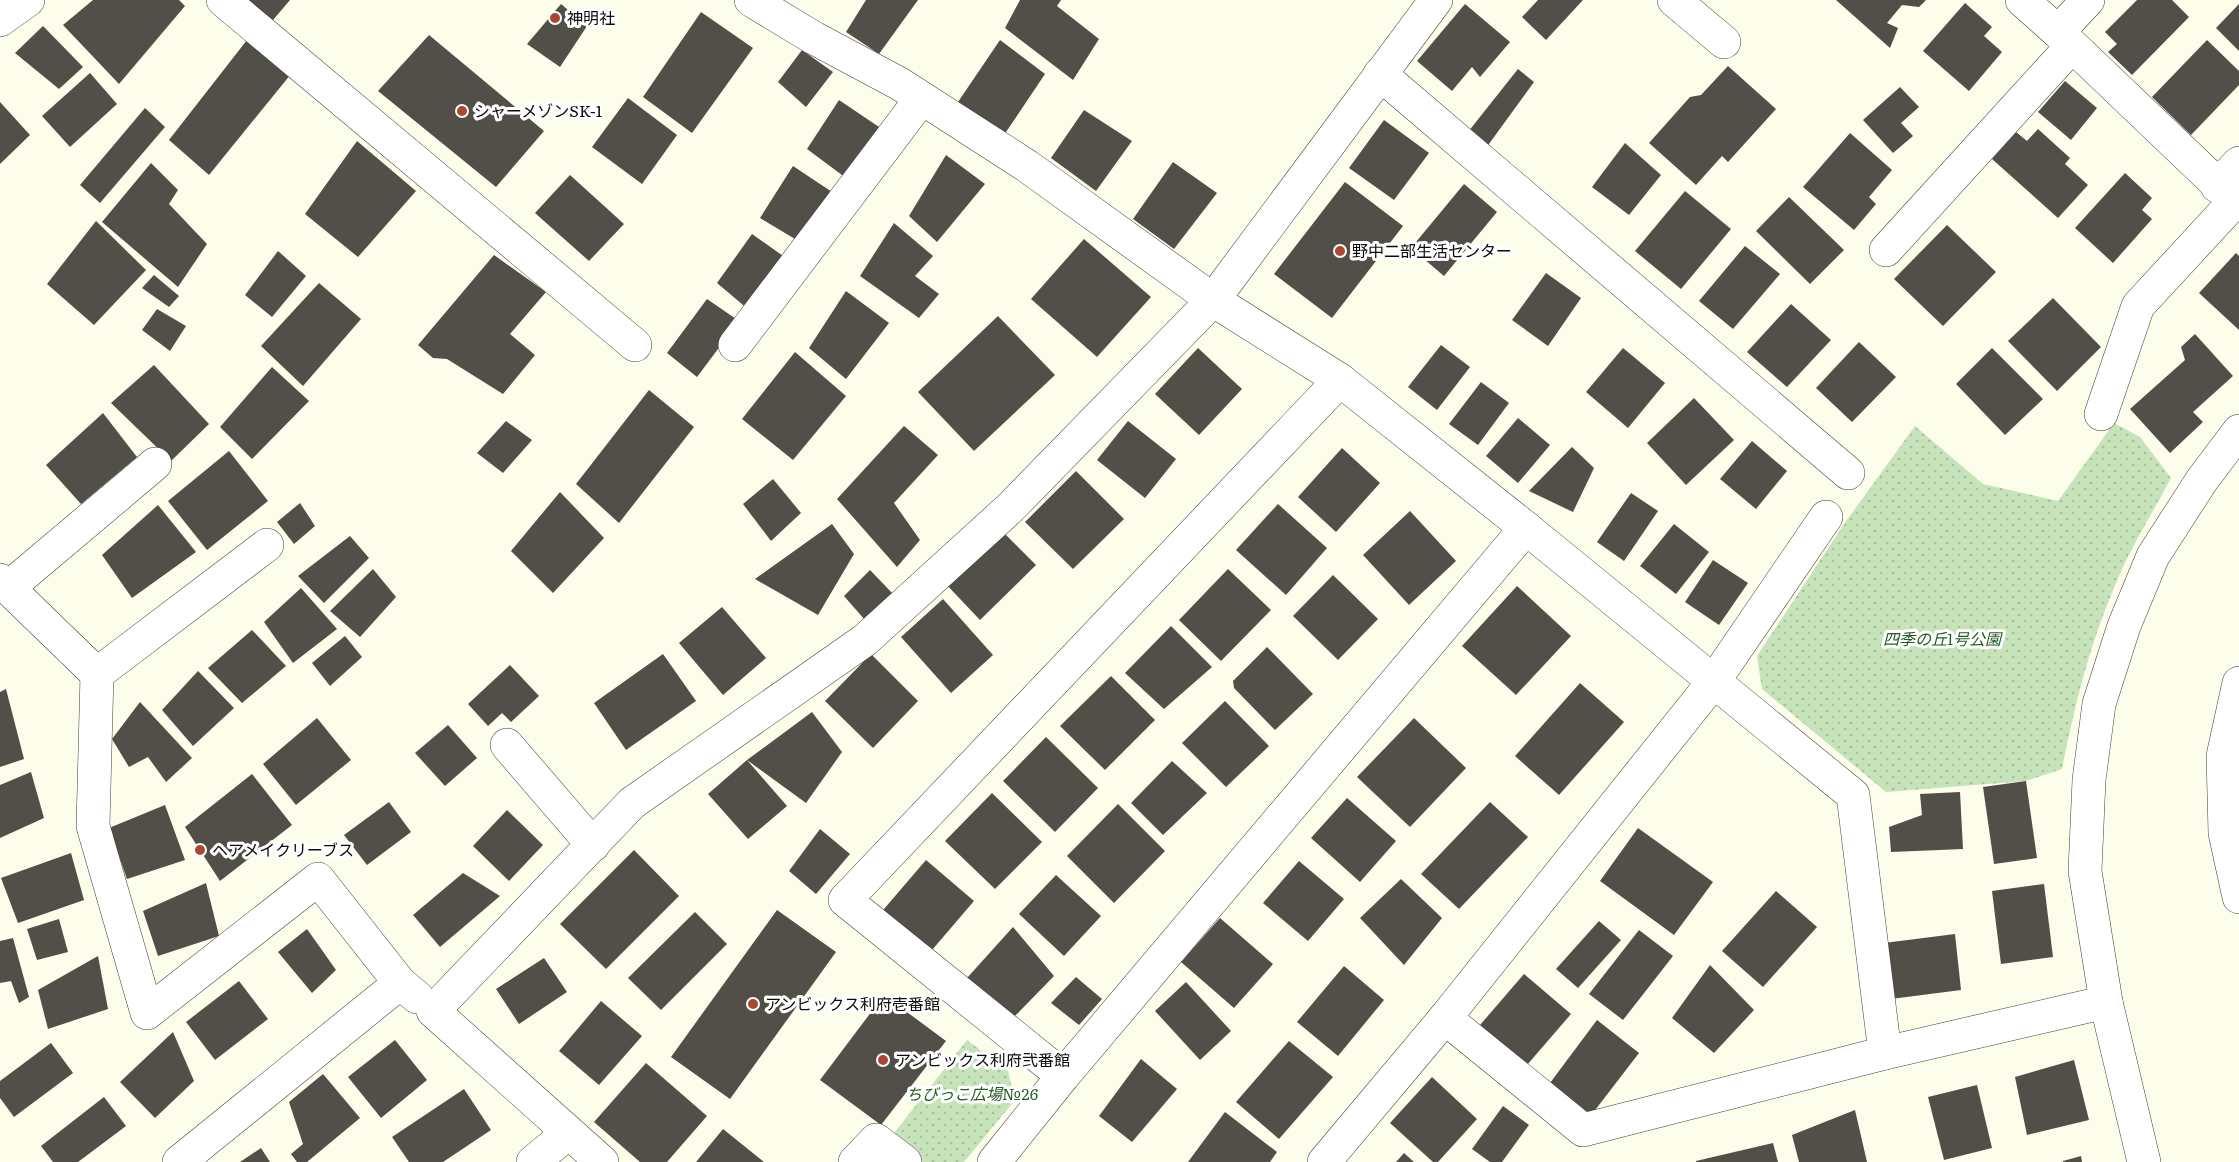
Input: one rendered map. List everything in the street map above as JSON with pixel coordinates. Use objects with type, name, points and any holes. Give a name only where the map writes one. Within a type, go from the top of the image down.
[{"type":"street","points":[[0,20],[28,0]]},
{"type":"street","points":[[223,0],[635,345]]},
{"type":"street","points":[[751,0],[921,99],[1027,166],[1213,300],[1340,380],[1526,528],[1853,795],[1885,1053]]},
{"type":"street","points":[[433,1011],[632,803],[865,640],[1010,508],[1213,300],[1436,0]]},
{"type":"street","points":[[1674,0],[1724,42]]},
{"type":"street","points":[[2022,0],[2065,39],[2228,174],[2235,201],[2138,306],[2101,414]]},
{"type":"street","points":[[1886,250],[2065,39],[2088,0]]},
{"type":"street","points":[[1380,74],[1848,473]]},
{"type":"street","points":[[735,345],[921,99]]},
{"type":"street","points":[[1063,1076],[845,900],[1340,380]]},
{"type":"street","points":[[2144,1162],[2106,1002],[2085,871],[2089,780],[2099,704],[2124,626],[2153,556],[2202,480],[2239,431]]},
{"type":"street","points":[[155,464],[4,584],[97,674],[93,825],[147,1013],[318,879],[400,983],[602,1162]]},
{"type":"street","points":[[1324,1162],[1445,1018],[1713,681],[1826,517]]},
{"type":"street","points":[[994,1162],[1063,1076],[1526,528]]},
{"type":"street","points":[[97,674],[267,545]]},
{"type":"street","points":[[2239,683],[2223,756],[2225,833],[2239,897]]},
{"type":"street","points":[[507,745],[593,845]]},
{"type":"street","points":[[179,1162],[400,983]]},
{"type":"street","points":[[1445,1018],[1583,1130],[1885,1053],[2106,1002]]},
{"type":"street","points":[[533,1162],[568,1133]]},
{"type":"street","points":[[855,1162],[876,1140],[905,1162]]},
{"type":"green space","name":"四季の丘1号公園","points":[[2114,423],[2140,437],[2171,478],[2120,574],[2105,610],[2083,677],[2062,769],[2026,781],[1886,792],[1762,689],[1757,656],[1844,524],[1915,426],[1983,484],[2058,501]]},
{"type":"green space","name":"ちびっこ広場№26","points":[[967,1040],[1008,1071],[1015,1100],[964,1162],[923,1162],[891,1137]]},
{"type":"building","points":[[93,0],[179,0],[185,6],[119,84],[63,25]]},
{"type":"building","points":[[248,0],[290,0],[273,20]]},
{"type":"building","points":[[866,0],[918,0],[879,54],[846,32]]},
{"type":"building","points":[[1020,0],[1061,0],[1057,6],[1099,39],[1073,80],[1005,28]]},
{"type":"building","points":[[1538,0],[1583,0],[1546,40],[1522,17]]},
{"type":"building","points":[[1836,0],[1926,0],[1919,7],[1902,5],[1887,23],[1898,28],[1890,48]]},
{"type":"building","points":[[2137,0],[2172,0],[2189,17],[2132,75],[2108,52],[2117,44],[2105,32]]},
{"type":"building","points":[[1965,3],[1992,27],[1984,36],[2002,52],[1969,91],[1923,51]]},
{"type":"building","points":[[561,4],[587,26],[560,67],[527,44]]},
{"type":"building","points":[[1465,4],[1510,42],[1480,77],[1472,67],[1452,91],[1417,61]]},
{"type":"building","points":[[2239,4],[2239,51],[2216,28]]},
{"type":"building","points":[[701,12],[753,48],[692,133],[643,97]]},
{"type":"building","points":[[43,26],[83,67],[59,89],[15,53]]},
{"type":"building","name":"シャーメゾンSK-1","points":[[429,35],[544,131],[496,187],[378,91]]},
{"type":"building","points":[[247,40],[291,74],[209,175],[169,140]]},
{"type":"building","points":[[1000,40],[1045,74],[1004,135],[958,102]]},
{"type":"building","points":[[2207,40],[2239,71],[2239,85],[2191,135],[2152,97]]},
{"type":"building","points":[[802,50],[833,72],[806,107],[778,82]]},
{"type":"building","points":[[1728,66],[1776,109],[1728,162],[1722,156],[1696,185],[1649,143],[1690,97],[1701,95]]},
{"type":"building","points":[[1518,69],[1534,82],[1486,148],[1468,132]]},
{"type":"building","points":[[90,73],[117,104],[70,147],[42,116]]},
{"type":"building","points":[[2065,81],[2097,108],[2071,140],[2038,112]]},
{"type":"building","points":[[1900,87],[1919,107],[1901,123],[1913,136],[1893,153],[1863,120]]},
{"type":"building","points":[[628,98],[677,135],[642,184],[592,147]]},
{"type":"building","points":[[839,100],[882,129],[846,178],[807,149]]},
{"type":"building","points":[[0,102],[30,135],[0,164]]},
{"type":"building","points":[[145,108],[165,127],[100,203],[80,185]]},
{"type":"building","points":[[1084,110],[1132,141],[1096,191],[1051,158]]},
{"type":"building","points":[[1384,120],[1429,153],[1394,200],[1349,168]]},
{"type":"building","points":[[2038,129],[2070,158],[2065,164],[2088,185],[2058,218],[1992,159],[2016,132],[2027,141]]},
{"type":"building","points":[[1850,133],[1892,170],[1869,197],[1876,204],[1854,230],[1803,187]]},
{"type":"building","points":[[357,141],[416,191],[358,257],[305,214]]},
{"type":"building","points":[[1625,143],[1661,175],[1629,215],[1592,187]]},
{"type":"building","points":[[946,155],[985,184],[937,242],[909,216]]},
{"type":"building","points":[[1173,162],[1217,193],[1174,249],[1133,219]]},
{"type":"building","points":[[151,163],[178,190],[169,204],[207,244],[178,287],[102,222]]},
{"type":"building","points":[[793,166],[835,194],[800,242],[760,218]]},
{"type":"building","points":[[2125,173],[2152,198],[2142,210],[2152,219],[2113,263],[2075,228]]},
{"type":"building","points":[[570,175],[624,224],[589,261],[535,213]]},
{"type":"building","points":[[1345,182],[1403,226],[1332,318],[1274,274]]},
{"type":"building","points":[[1464,184],[1497,212],[1444,276],[1411,248]]},
{"type":"building","points":[[1685,191],[1731,229],[1681,289],[1635,251]]},
{"type":"building","points":[[1789,197],[1844,250],[1810,284],[1756,231]]},
{"type":"building","points":[[96,221],[146,270],[94,325],[47,284]]},
{"type":"building","points":[[894,223],[933,256],[915,276],[939,294],[919,318],[860,276]]},
{"type":"building","points":[[1947,225],[1996,272],[1943,326],[1894,279]]},
{"type":"building","points":[[752,234],[786,258],[749,310],[717,283]]},
{"type":"building","points":[[1084,239],[1151,297],[1097,357],[1031,299]]},
{"type":"building","points":[[1745,246],[1780,274],[1733,329],[1699,301]]},
{"type":"building","points":[[278,251],[306,276],[272,317],[245,295]]},
{"type":"building","points":[[2236,253],[2239,256],[2239,330],[2199,293]]},
{"type":"building","points":[[494,255],[546,292],[510,334],[535,355],[503,394],[447,359],[433,358],[418,345]]},
{"type":"building","points":[[1546,273],[1581,298],[1548,346],[1512,320]]},
{"type":"building","points":[[154,275],[179,296],[169,307],[142,288]]},
{"type":"building","points":[[319,283],[361,319],[303,386],[261,346]]},
{"type":"building","points":[[846,291],[889,323],[846,379],[809,348]]},
{"type":"building","points":[[2053,298],[2101,347],[2057,391],[2008,341]]},
{"type":"building","points":[[707,299],[739,321],[697,377],[667,353]]},
{"type":"building","points":[[1791,304],[1831,340],[1787,387],[1747,352]]},
{"type":"building","points":[[157,309],[186,326],[170,351],[142,330]]},
{"type":"building","points":[[998,316],[1055,375],[974,451],[918,392]]},
{"type":"building","points":[[2195,334],[2233,376],[2193,412],[2203,422],[2170,453],[2130,409],[2185,360],[2181,347]]},
{"type":"building","points":[[1859,342],[1896,377],[1852,422],[1816,388]]},
{"type":"building","points":[[1441,345],[1470,367],[1437,410],[1408,387]]},
{"type":"building","points":[[1198,348],[1242,389],[1199,435],[1155,394]]},
{"type":"building","points":[[1623,348],[1665,383],[1628,428],[1586,392]]},
{"type":"building","points":[[1992,348],[2043,399],[2005,435],[1956,384]]},
{"type":"building","points":[[795,352],[846,396],[793,460],[742,419]]},
{"type":"building","points":[[154,365],[209,424],[171,461],[111,403]]},
{"type":"building","points":[[272,367],[309,401],[252,459],[220,427]]},
{"type":"building","points":[[1481,382],[1509,403],[1478,445],[1449,424]]},
{"type":"building","points":[[649,390],[694,427],[619,523],[576,484]]},
{"type":"building","points":[[1694,398],[1734,440],[1686,485],[1647,443]]},
{"type":"building","points":[[103,413],[137,457],[81,504],[46,465]]},
{"type":"building","points":[[1518,418],[1550,445],[1518,483],[1486,456]]},
{"type":"building","points":[[506,421],[532,440],[503,473],[477,453]]},
{"type":"building","points":[[1128,421],[1176,459],[1145,498],[1097,460]]},
{"type":"building","points":[[904,426],[938,455],[894,503],[920,540],[897,567],[837,499]]},
{"type":"building","points":[[1752,441],[1787,471],[1756,509],[1720,479]]},
{"type":"building","points":[[1572,447],[1594,468],[1573,512],[1529,491]]},
{"type":"building","points":[[1342,448],[1380,483],[1336,532],[1298,497]]},
{"type":"building","points":[[229,451],[268,501],[207,550],[168,501]]},
{"type":"building","points":[[1076,471],[1124,519],[1073,569],[1025,522]]},
{"type":"building","points":[[773,479],[801,513],[771,541],[743,504]]},
{"type":"building","points":[[560,492],[604,538],[553,593],[511,551]]},
{"type":"building","points":[[1631,493],[1658,511],[1624,561],[1597,542]]},
{"type":"building","points":[[300,503],[315,526],[294,544],[277,522]]},
{"type":"building","points":[[1278,504],[1327,548],[1286,595],[1236,550]]},
{"type":"building","points":[[158,505],[196,552],[132,598],[102,555]]},
{"type":"building","points":[[1410,511],[1456,561],[1409,605],[1363,555]]},
{"type":"building","points":[[832,524],[854,554],[818,615],[755,579]]},
{"type":"building","points":[[1674,524],[1709,552],[1676,594],[1640,566]]},
{"type":"building","points":[[999,528],[1036,565],[980,620],[944,582]]},
{"type":"building","points":[[350,536],[369,558],[324,603],[298,576]]},
{"type":"building","points":[[1713,560],[1748,583],[1719,625],[1685,602]]},
{"type":"building","points":[[373,569],[396,597],[360,637],[330,611]]},
{"type":"building","points":[[1228,569],[1271,610],[1221,661],[1179,620]]},
{"type":"building","points":[[870,570],[894,595],[865,620],[844,596]]},
{"type":"building","points":[[1333,575],[1378,619],[1338,660],[1293,616]]},
{"type":"building","points":[[1517,586],[1571,636],[1516,695],[1462,646]]},
{"type":"building","points":[[301,588],[337,629],[293,663],[264,622]]},
{"type":"building","points":[[943,599],[993,655],[951,693],[901,637]]},
{"type":"building","points":[[722,607],[766,658],[723,695],[679,643]]},
{"type":"building","points":[[1171,626],[1212,667],[1164,709],[1125,673]]},
{"type":"building","points":[[252,630],[286,666],[242,703],[208,668]]},
{"type":"building","points":[[345,636],[362,657],[330,686],[312,663]]},
{"type":"building","points":[[1267,647],[1313,694],[1275,730],[1234,688],[1233,681]]},
{"type":"building","points":[[663,654],[696,701],[626,750],[594,703]]},
{"type":"building","points":[[871,654],[918,701],[873,748],[825,701]]},
{"type":"building","points":[[510,665],[539,696],[511,722],[502,713],[488,726],[468,704]]},
{"type":"building","points":[[198,671],[234,708],[193,746],[162,710]]},
{"type":"building","points":[[1111,676],[1155,720],[1105,770],[1060,726]]},
{"type":"building","points":[[1580,683],[1624,722],[1559,795],[1515,756]]},
{"type":"building","points":[[6,689],[24,759],[0,767],[0,692]]},
{"type":"building","points":[[1225,701],[1269,746],[1226,787],[1182,743]]},
{"type":"building","points":[[140,702],[192,758],[166,782],[148,757],[129,767],[112,739]]},
{"type":"building","points":[[812,712],[842,752],[806,803],[747,760]]},
{"type":"building","points":[[317,718],[351,760],[296,805],[263,764]]},
{"type":"building","points":[[1414,718],[1466,768],[1410,827],[1357,777]]},
{"type":"building","points":[[448,725],[477,758],[445,786],[415,753]]},
{"type":"building","points":[[1046,737],[1098,788],[1055,832],[1003,781]]},
{"type":"building","points":[[747,760],[787,806],[748,839],[708,794]]},
{"type":"building","points":[[1172,761],[1207,793],[1163,835],[1131,803]]},
{"type":"building","points":[[31,772],[44,818],[0,838],[0,785]]},
{"type":"building","points":[[252,774],[292,825],[220,881],[185,827]]},
{"type":"building","points":[[2026,781],[2037,858],[1994,864],[1983,787]]},
{"type":"building","points":[[1960,792],[1963,849],[1891,852],[1889,827],[1922,815],[1920,794]]},
{"type":"building","points":[[992,793],[1042,842],[995,889],[945,841]]},
{"type":"building","points":[[1347,798],[1396,841],[1360,882],[1311,838]]},
{"type":"building","points":[[389,802],[411,832],[367,865],[344,835]]},
{"type":"building","points":[[1490,802],[1528,837],[1459,909],[1421,874]]},
{"type":"building","points":[[1118,804],[1165,851],[1114,903],[1067,856]]},
{"type":"building","points":[[165,805],[185,860],[127,879],[109,828]]},
{"type":"building","points":[[507,810],[543,845],[509,881],[473,846]]},
{"type":"building","points":[[1638,828],[1713,882],[1674,935],[1600,881]]},
{"type":"building","points":[[820,829],[850,854],[816,894],[789,871]]},
{"type":"building","points":[[634,850],[679,896],[606,969],[560,924]]},
{"type":"building","points":[[71,853],[84,900],[18,923],[1,878]]},
{"type":"building","points":[[926,860],[974,901],[926,957],[878,916]]},
{"type":"building","points":[[1299,861],[1344,899],[1308,941],[1263,903]]},
{"type":"building","points":[[463,873],[500,896],[440,947],[413,915]]},
{"type":"building","points":[[1056,875],[1101,916],[1064,956],[1019,914]]},
{"type":"building","points":[[1401,879],[1442,918],[1404,965],[1360,918]]},
{"type":"building","points":[[206,883],[219,936],[158,956],[143,911]]},
{"type":"building","points":[[2044,884],[2053,957],[2001,964],[1992,891]]},
{"type":"building","points":[[1776,891],[1817,927],[1763,987],[1722,951]]},
{"type":"building","name":"アンビックス利府壱番館","points":[[777,910],[836,952],[730,1099],[671,1057]]},
{"type":"building","points":[[695,912],[727,944],[661,1010],[628,978]]},
{"type":"building","points":[[1220,918],[1273,964],[1234,1008],[1181,962]]},
{"type":"building","points":[[59,919],[68,952],[37,960],[27,929]]},
{"type":"building","points":[[1599,921],[1621,940],[1578,988],[1556,969]]},
{"type":"building","points":[[1013,927],[1054,976],[1012,1019],[967,978]]},
{"type":"building","points":[[307,929],[336,970],[312,993],[278,952]]},
{"type":"building","points":[[1639,930],[1673,956],[1623,1020],[1589,994]]},
{"type":"building","points":[[1955,934],[1961,990],[1891,999],[1884,943]]},
{"type":"building","points":[[13,938],[29,997],[19,1003],[11,981],[0,983],[0,941]]},
{"type":"building","points":[[98,956],[108,1009],[48,1029],[38,990]]},
{"type":"building","points":[[544,958],[567,992],[519,1024],[496,989]]},
{"type":"building","points":[[1710,965],[1754,1010],[1714,1053],[1672,1018]]},
{"type":"building","points":[[1344,966],[1384,1000],[1338,1056],[1297,1022]]},
{"type":"building","points":[[1524,974],[1571,1014],[1521,1072],[1474,1032]]},
{"type":"building","points":[[1076,977],[1102,999],[1079,1025],[1051,1003]]},
{"type":"building","points":[[239,981],[268,1019],[215,1060],[186,1022]]},
{"type":"building","points":[[1186,982],[1231,1031],[1200,1060],[1155,1011]]},
{"type":"building","name":"アンビックス利府弐番館","points":[[884,995],[946,1041],[881,1125],[820,1080]]},
{"type":"building","points":[[601,1001],[642,1036],[599,1085],[559,1051]]},
{"type":"building","points":[[1597,1020],[1639,1053],[1589,1118],[1547,1087]]},
{"type":"building","points":[[173,1032],[194,1081],[155,1118],[120,1082]]},
{"type":"building","points":[[395,1040],[427,1080],[381,1118],[348,1077]]},
{"type":"building","points":[[1289,1041],[1333,1077],[1279,1139],[1236,1102]]},
{"type":"building","points":[[51,1043],[73,1073],[14,1117],[0,1098],[0,1081]]},
{"type":"building","points":[[1141,1059],[1177,1089],[1132,1142],[1099,1116]]},
{"type":"building","points":[[2074,1060],[2089,1120],[2027,1135],[2015,1077]]},
{"type":"building","points":[[646,1063],[707,1116],[667,1162],[640,1162],[594,1122]]},
{"type":"building","points":[[323,1074],[360,1118],[307,1162],[297,1162],[291,1154],[303,1144],[289,1102]]},
{"type":"building","points":[[1432,1077],[1477,1119],[1438,1162],[1433,1162],[1390,1123]]},
{"type":"building","points":[[1977,1085],[1992,1148],[1944,1160],[1928,1097]]},
{"type":"building","points":[[464,1089],[491,1130],[443,1162],[409,1162],[392,1137]]},
{"type":"building","points":[[104,1097],[126,1126],[78,1162],[53,1162],[41,1146]]},
{"type":"building","points":[[1503,1106],[1529,1125],[1502,1162],[1490,1162],[1472,1149]]},
{"type":"building","points":[[1855,1110],[1867,1162],[1799,1162],[1792,1135]]},
{"type":"building","points":[[1225,1112],[1277,1152],[1270,1162],[1188,1162]]},
{"type":"building","points":[[723,1129],[764,1162],[696,1162]]},
{"type":"building","points":[[1773,1143],[1778,1162],[1696,1162],[1696,1161]]},
{"type":"building","points":[[261,1148],[270,1162],[240,1162]]},
{"type":"building","points":[[1404,1153],[1414,1162],[1396,1162]]},
{"type":"building","points":[[2081,1156],[2082,1162],[2063,1162],[2063,1161]]},
{"type":"place","name":"神明社","points":[[555,18]]},
{"type":"place","name":"シャーメゾンSK-1","points":[[462,111]]},
{"type":"place","name":"野中二部生活センター","points":[[1340,251]]},
{"type":"place","name":"ヘアメイクリーブス","points":[[200,850]]},
{"type":"place","name":"アンビックス利府壱番館","points":[[753,1004]]},
{"type":"place","name":"アンビックス利府弐番館","points":[[883,1060]]}]
